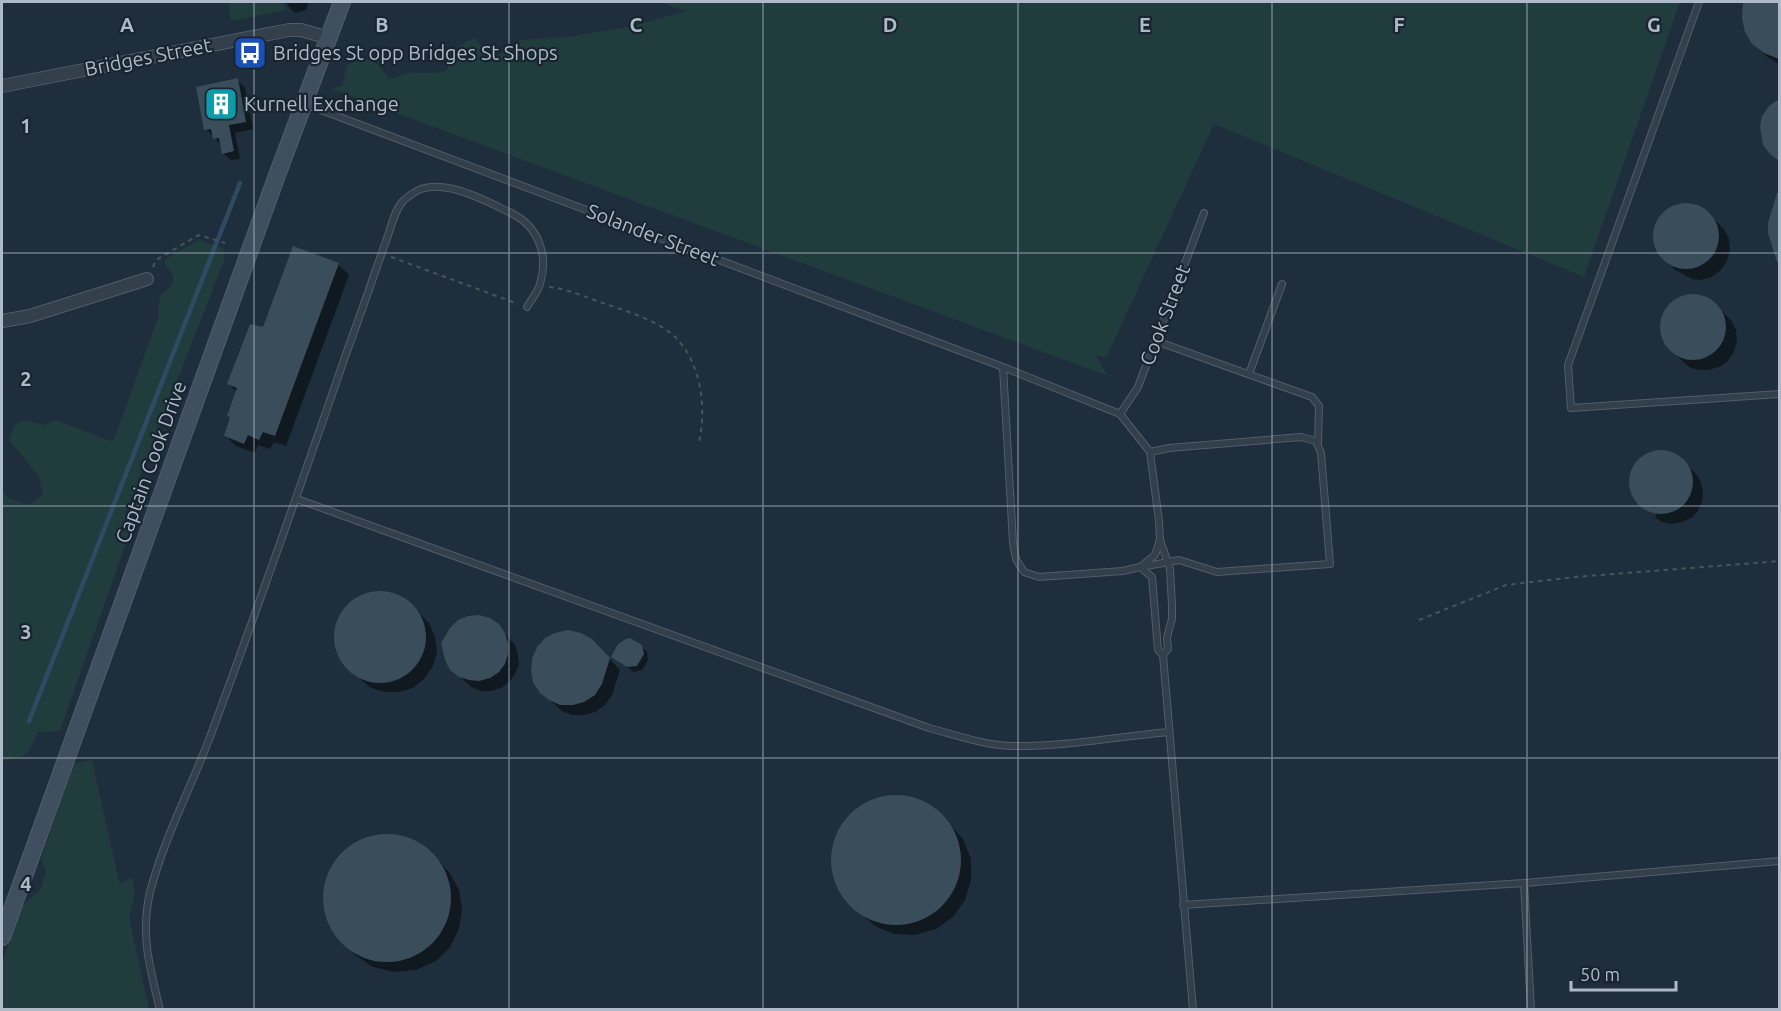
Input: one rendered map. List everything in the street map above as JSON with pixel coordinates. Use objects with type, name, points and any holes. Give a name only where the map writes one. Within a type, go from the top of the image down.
[{"type":"main road","name":"Captain Cook Drive","points":[[2,937],[342,2]]},
{"type":"street","name":"Bridges Street","points":[[2,86],[289,30],[301,30],[329,38]]},
{"type":"street","points":[[2,321],[30,316],[147,279]]},
{"type":"lane","points":[[1699,2],[1568,365],[1571,408],[1779,394]]},
{"type":"lane","name":"Solander Street","points":[[304,104],[1003,367],[1120,414],[1150,452]]},
{"type":"lane","points":[[160,1010],[144,926],[151,891],[172,827],[206,750],[403,201],[415,191],[429,186],[442,187],[488,202],[516,215],[530,226],[538,239],[544,257],[540,286],[527,308]]},
{"type":"lane","name":"Cook Street","points":[[1120,414],[1138,387],[1204,213]]},
{"type":"lane","points":[[1249,374],[1282,284]]},
{"type":"lane","points":[[1156,341],[1312,397],[1319,406],[1318,447]]},
{"type":"lane","points":[[1003,367],[1013,543],[1016,559],[1024,572],[1039,577],[1123,572],[1140,567],[1167,562],[1179,560],[1217,572],[1330,564],[1321,453],[1316,441],[1301,437],[1190,446],[1150,452],[1160,540],[1167,562],[1170,568],[1172,619],[1167,637],[1168,649],[1163,656]]},
{"type":"lane","points":[[297,499],[929,728],[986,743],[1010,746],[1168,732]]},
{"type":"lane","points":[[1140,567],[1155,555],[1160,540]]},
{"type":"lane","points":[[1140,567],[1152,577],[1158,650],[1163,656],[1193,1010]]},
{"type":"lane","points":[[1184,905],[1524,883],[1779,861]]},
{"type":"lane","points":[[1524,883],[1531,1010]]},
{"type":"path","points":[[147,279],[156,260],[199,235],[225,243]]},
{"type":"path","points":[[380,260],[389,256],[527,308]]},
{"type":"path","points":[[540,286],[561,288],[624,311],[659,325],[674,336],[683,346],[698,383],[703,409],[703,425],[699,442]]},
{"type":"path","points":[[1419,620],[1506,585],[1575,577],[1779,561]]},
{"type":"green space","points":[[228,2],[284,2],[286,10],[231,21]]},
{"type":"green space","points":[[663,2],[1680,2],[1584,277],[1214,124],[1106,358],[1095,354],[1108,376],[331,89],[342,86],[347,65],[360,57],[378,64],[389,79],[409,73],[435,73],[445,71],[459,46],[475,38],[489,54],[497,56],[520,40],[568,37],[628,27],[687,11],[668,6]]},
{"type":"green space","points":[[199,240],[223,248],[225,258],[126,512],[132,526],[60,731],[38,732],[26,754],[2,761],[2,491],[9,498],[28,505],[43,494],[38,475],[9,440],[14,426],[24,420],[44,425],[56,420],[113,442],[159,315],[158,306],[161,294],[170,287],[173,280],[171,272],[164,263],[167,258]]},
{"type":"green space","points":[[92,760],[120,885],[132,877],[135,893],[129,917],[149,1009],[2,1009],[2,963],[22,906],[41,888],[46,872],[41,859],[74,763]]},
{"type":"building","points":[[1743,2],[1779,2],[1779,59],[1764,53],[1752,44],[1745,32],[1742,18]]},
{"type":"building","name":"Kurnell Exchange","points":[[238,78],[246,122],[229,125],[234,151],[222,154],[219,138],[213,139],[211,129],[204,130],[196,87]]},
{"type":"building","points":[[1779,99],[1779,161],[1763,145],[1760,126],[1762,116],[1769,106]]},
{"type":"building","points":[[1777,193],[1779,193],[1779,262],[1777,262],[1768,233],[1768,223]]},
{"type":"building","points":[[1686,203],[1699,205],[1714,218],[1719,236],[1717,249],[1704,264],[1686,269],[1673,267],[1658,254],[1653,236],[1655,223],[1668,208]]},
{"type":"building","points":[[293,246],[339,263],[275,436],[263,432],[259,440],[248,435],[244,444],[224,436],[230,417],[227,416],[237,388],[227,384],[250,324],[263,327]]},
{"type":"building","points":[[1693,294],[1706,296],[1721,309],[1726,327],[1724,340],[1711,355],[1693,360],[1680,358],[1665,345],[1660,327],[1662,314],[1675,299]]},
{"type":"building","points":[[1661,450],[1679,456],[1687,464],[1693,482],[1687,500],[1679,508],[1661,514],[1643,508],[1635,500],[1629,482],[1635,464],[1643,456]]},
{"type":"building","points":[[380,591],[398,595],[412,605],[422,619],[426,637],[422,655],[412,669],[398,679],[380,683],[362,679],[348,669],[338,655],[334,637],[338,619],[348,605],[362,595]]},
{"type":"building","points":[[479,615],[499,624],[508,643],[508,654],[499,672],[479,681],[459,677],[450,670],[441,643],[458,620]]},
{"type":"building","points":[[568,630],[592,639],[610,658],[602,684],[595,695],[584,702],[560,705],[540,693],[533,682],[532,659],[537,647],[545,638]]},
{"type":"building","points":[[630,638],[642,645],[644,654],[637,666],[627,667],[611,657],[618,644]]},
{"type":"building","points":[[896,795],[921,800],[942,814],[956,835],[961,860],[956,885],[942,906],[921,920],[896,925],[871,920],[850,906],[836,885],[831,860],[836,835],[850,814],[871,800]]},
{"type":"building","points":[[387,834],[412,839],[432,853],[446,873],[451,898],[446,923],[432,943],[412,957],[387,962],[362,957],[342,943],[328,923],[323,898],[328,873],[342,853],[362,839]]},
{"type":"waterway","points":[[29,721],[240,183]]},
{"type":"place","name":"Bridges St opp Bridges St Shops","points":[[250,53]]},
{"type":"place","name":"Kurnell Exchange","points":[[221,104]]}]
